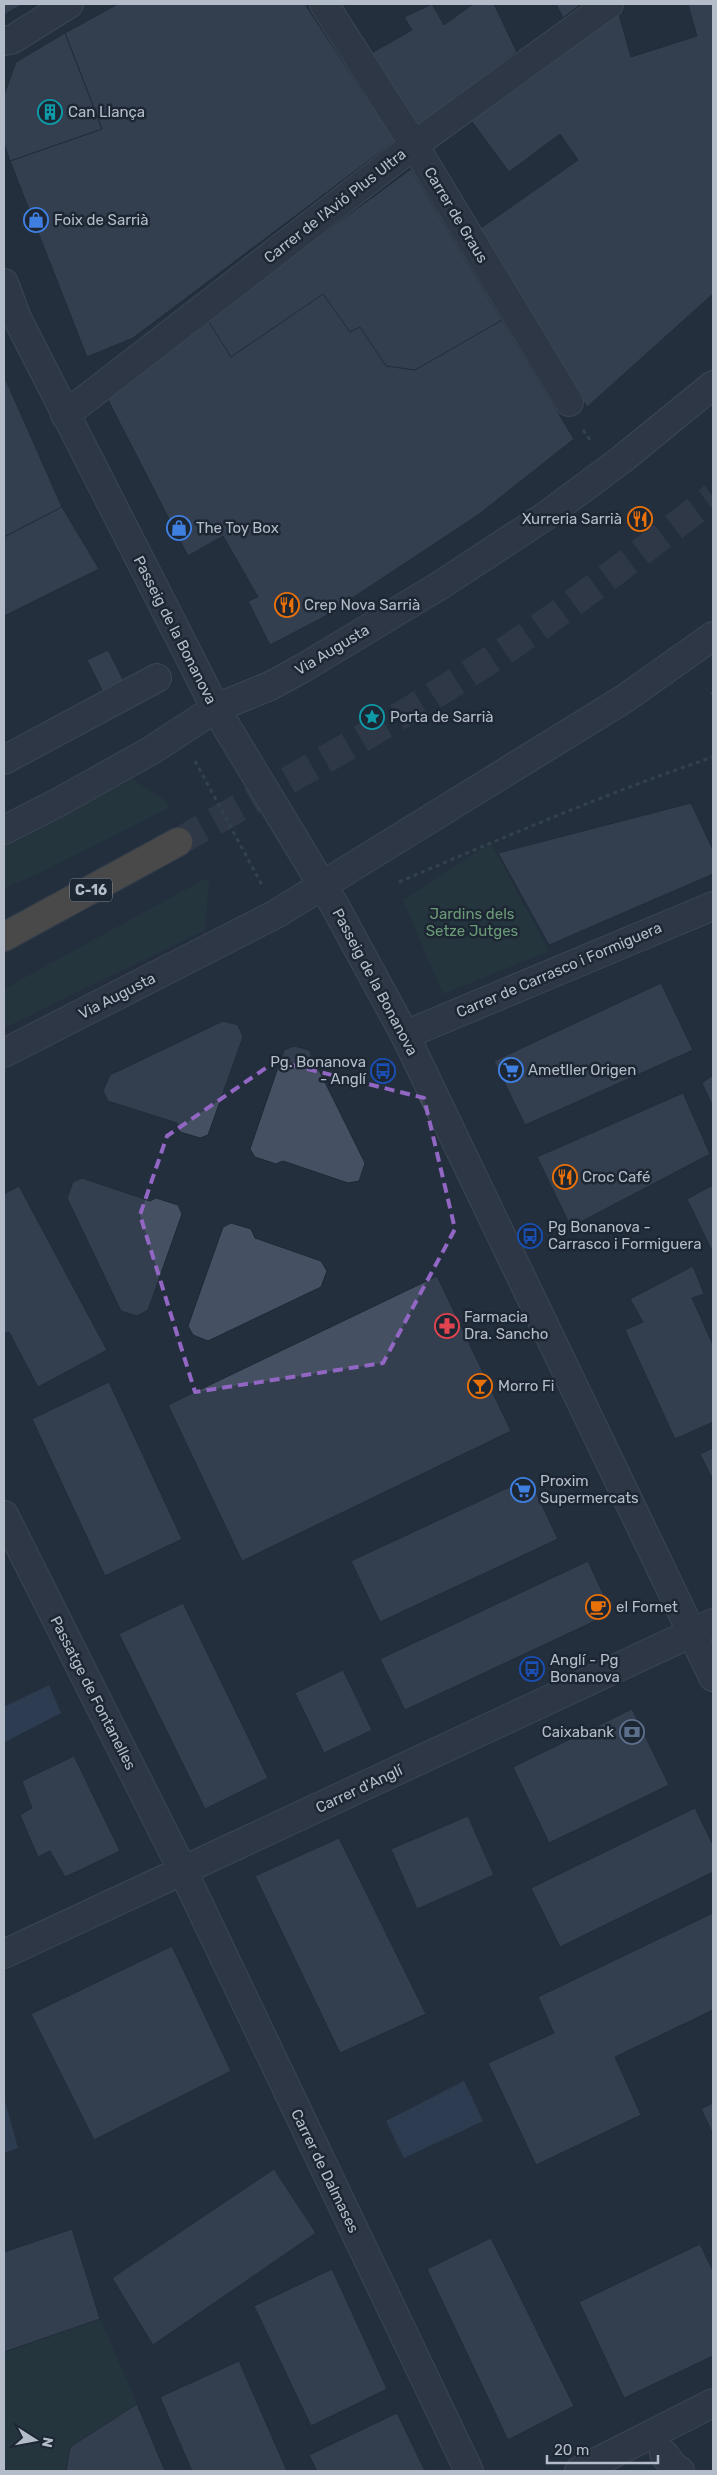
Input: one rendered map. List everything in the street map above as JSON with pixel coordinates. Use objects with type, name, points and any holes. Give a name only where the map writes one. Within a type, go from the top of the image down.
[{"type":"highway","name":"C-16","points":[[4,937],[178,842]]},
{"type":"street","points":[[4,41],[13,39],[69,4]]},
{"type":"street","name":"Carrer de Graus","points":[[324,4],[414,144],[569,402]]},
{"type":"street","name":"Carrer de l'Avió Plus Ultra","points":[[65,415],[414,144],[609,4]]},
{"type":"street","name":"Passeig de la Bonanova","points":[[7,292],[65,415],[216,708],[322,886],[405,1035],[703,1628],[713,1677]]},
{"type":"street","name":"Via Augusta","points":[[4,830],[67,798],[152,750],[216,708],[270,686],[303,668],[439,586],[547,515],[628,454],[713,386]]},
{"type":"street","name":"Via Augusta","points":[[4,1053],[276,914],[624,699],[713,636]]},
{"type":"street","points":[[4,760],[157,678]]},
{"type":"street","name":"Carrer de Carrasco i Formiguera","points":[[405,1035],[713,906]]},
{"type":"street","name":"Passatge de Fontanelles","points":[[4,1515],[182,1871]]},
{"type":"street","name":"Carrer d'Anglí","points":[[4,1954],[703,1628]]},
{"type":"street","name":"Carrer de Dalmases","points":[[182,1871],[469,2471]]},
{"type":"street","points":[[579,2471],[713,2404]]},
{"type":"path","points":[[584,431],[590,440]]},
{"type":"path","points":[[169,738],[178,742],[194,758],[276,914]]},
{"type":"path","points":[[399,882],[509,836],[670,772],[713,757]]},
{"type":"highlighted area","points":[[276,1061],[424,1098],[455,1229],[383,1363],[195,1392],[140,1215],[167,1136]]},
{"type":"green space","points":[[132,779],[166,801],[170,807],[40,873],[4,888],[4,846]]},
{"type":"green space","name":"Jardins dels Setze Jutges","points":[[491,843],[549,951],[443,994],[403,900]]},
{"type":"green space","points":[[207,878],[209,882],[205,930],[4,1028],[4,989]]},
{"type":"green space","points":[[100,2319],[137,2404],[70,2447],[66,2471],[4,2471],[4,2352]]},
{"type":"water","points":[[49,1685],[61,1713],[5,1742],[4,1707]]},
{"type":"water","points":[[464,2081],[483,2121],[404,2158],[386,2121]]},
{"type":"water","points":[[4,2098],[18,2148],[4,2153]]},
{"type":"building","points":[[4,4],[23,4],[4,15]]},
{"type":"building","points":[[118,4],[305,4],[395,141],[133,338],[87,357],[10,161],[102,129],[65,33]]},
{"type":"building","points":[[432,4],[444,25],[473,4],[494,4],[517,52],[415,128],[368,55],[412,30],[404,17]]},
{"type":"building","points":[[556,4],[581,4],[563,18]]},
{"type":"building","points":[[713,4],[713,294],[587,407],[478,230],[578,160],[560,134],[509,172],[470,119],[618,11],[631,57],[697,36],[688,5]]},
{"type":"building","name":"Can Llança","points":[[65,33],[102,129],[10,161],[4,143],[4,95],[16,62]]},
{"type":"building","points":[[411,169],[574,439],[478,515],[322,618],[270,645],[248,601],[258,597],[223,536],[188,556],[105,394]]},
{"type":"building","points":[[411,169],[502,320],[415,370],[386,366],[360,327],[350,332],[323,294],[231,357],[207,319]]},
{"type":"building","points":[[4,376],[62,507],[4,537]]},
{"type":"building","points":[[62,507],[99,569],[4,616],[4,537]]},
{"type":"building","points":[[108,650],[126,685],[105,696],[87,660]]},
{"type":"building","points":[[691,803],[713,850],[713,874],[549,945],[498,853]]},
{"type":"building","points":[[661,983],[693,1050],[525,1125],[494,1061]]},
{"type":"building","points":[[223,1021],[238,1025],[243,1037],[208,1135],[200,1138],[180,1132],[177,1123],[108,1101],[103,1091],[110,1075]]},
{"type":"building","points":[[294,1046],[309,1050],[365,1163],[359,1181],[348,1183],[283,1161],[276,1164],[255,1157],[250,1149],[284,1050]]},
{"type":"building","points":[[713,1075],[713,1107],[702,1083]]},
{"type":"building","points":[[683,1093],[710,1154],[571,1227],[537,1157]]},
{"type":"building","points":[[82,1178],[150,1201],[156,1198],[178,1205],[182,1214],[148,1310],[137,1316],[121,1311],[67,1198],[73,1182]]},
{"type":"building","points":[[713,1185],[713,1253],[687,1199]]},
{"type":"building","points":[[19,1186],[107,1350],[38,1387],[9,1332],[4,1334],[4,1194]]},
{"type":"building","points":[[231,1223],[251,1229],[255,1238],[321,1261],[327,1271],[321,1287],[208,1341],[193,1335],[188,1326],[223,1227]]},
{"type":"building","points":[[693,1266],[704,1294],[692,1298],[713,1345],[713,1422],[675,1439],[625,1330],[643,1322],[630,1299]]},
{"type":"building","points":[[437,1276],[511,1431],[242,1561],[168,1405]]},
{"type":"building","points":[[109,1382],[182,1539],[105,1576],[32,1419]]},
{"type":"building","points":[[713,1448],[713,1480],[700,1454]]},
{"type":"building","points":[[529,1478],[558,1539],[380,1622],[351,1561]]},
{"type":"building","points":[[588,1561],[612,1613],[405,1710],[380,1659]]},
{"type":"building","points":[[183,1603],[268,1778],[205,1809],[119,1634]]},
{"type":"building","points":[[343,1670],[372,1730],[324,1753],[295,1693]]},
{"type":"building","points":[[632,1709],[669,1785],[549,1843],[513,1767]]},
{"type":"building","points":[[74,1756],[120,1851],[65,1877],[50,1851],[38,1857],[20,1815],[32,1808],[22,1781]]},
{"type":"building","points":[[695,1808],[713,1845],[713,1872],[560,1947],[531,1888]]},
{"type":"building","points":[[468,1816],[494,1875],[417,1909],[391,1849]]},
{"type":"building","points":[[339,1838],[426,2014],[340,2053],[255,1876]]},
{"type":"building","points":[[713,1913],[713,2010],[615,2057],[641,2115],[536,2165],[488,2063],[554,2033],[538,1997]]},
{"type":"building","points":[[172,1946],[231,2071],[94,2140],[31,2014]]},
{"type":"building","points":[[713,2103],[713,2134],[701,2109]]},
{"type":"building","points":[[274,2169],[316,2233],[153,2345],[112,2278]]},
{"type":"building","points":[[72,2229],[100,2319],[4,2352],[4,2252]]},
{"type":"building","points":[[491,2238],[574,2406],[508,2440],[427,2269]]},
{"type":"building","points":[[700,2244],[713,2271],[713,2356],[624,2398],[579,2302]]},
{"type":"building","points":[[332,2269],[387,2389],[311,2426],[254,2306]]},
{"type":"building","points":[[239,2361],[287,2471],[192,2471],[160,2397]]},
{"type":"building","points":[[137,2404],[165,2471],[66,2471],[70,2447]]},
{"type":"building","points":[[397,2413],[425,2471],[317,2471],[309,2455]]},
{"type":"tunnel","points":[[178,842],[346,748],[470,673],[562,611],[713,497]]},
{"type":"place","name":"Can Llança","points":[[50,112]]},
{"type":"place","name":"Foix de Sarrià","points":[[36,220]]},
{"type":"place","name":"Xurreria Sarrià","points":[[640,519]]},
{"type":"place","name":"The Toy Box","points":[[179,528]]},
{"type":"place","name":"Crep Nova Sarrià","points":[[287,605]]},
{"type":"place","name":"Porta de Sarrià","points":[[372,717]]},
{"type":"place","name":"Ametller Origen","points":[[511,1070]]},
{"type":"place","name":"Pg. Bonanova - Anglí","points":[[383,1071]]},
{"type":"place","name":"Croc Café","points":[[565,1177]]},
{"type":"place","name":"Pg Bonanova - Carrasco i Formiguera","points":[[530,1236]]},
{"type":"place","name":"Farmacia Dra. Sancho","points":[[447,1326]]},
{"type":"place","name":"Morro Fi","points":[[480,1386]]},
{"type":"place","name":"Proxim Supermercats","points":[[523,1490]]},
{"type":"place","name":"el Fornet","points":[[598,1607]]},
{"type":"place","name":"Anglí - Pg Bonanova","points":[[532,1669]]},
{"type":"place","name":"Caixabank","points":[[632,1732]]}]
